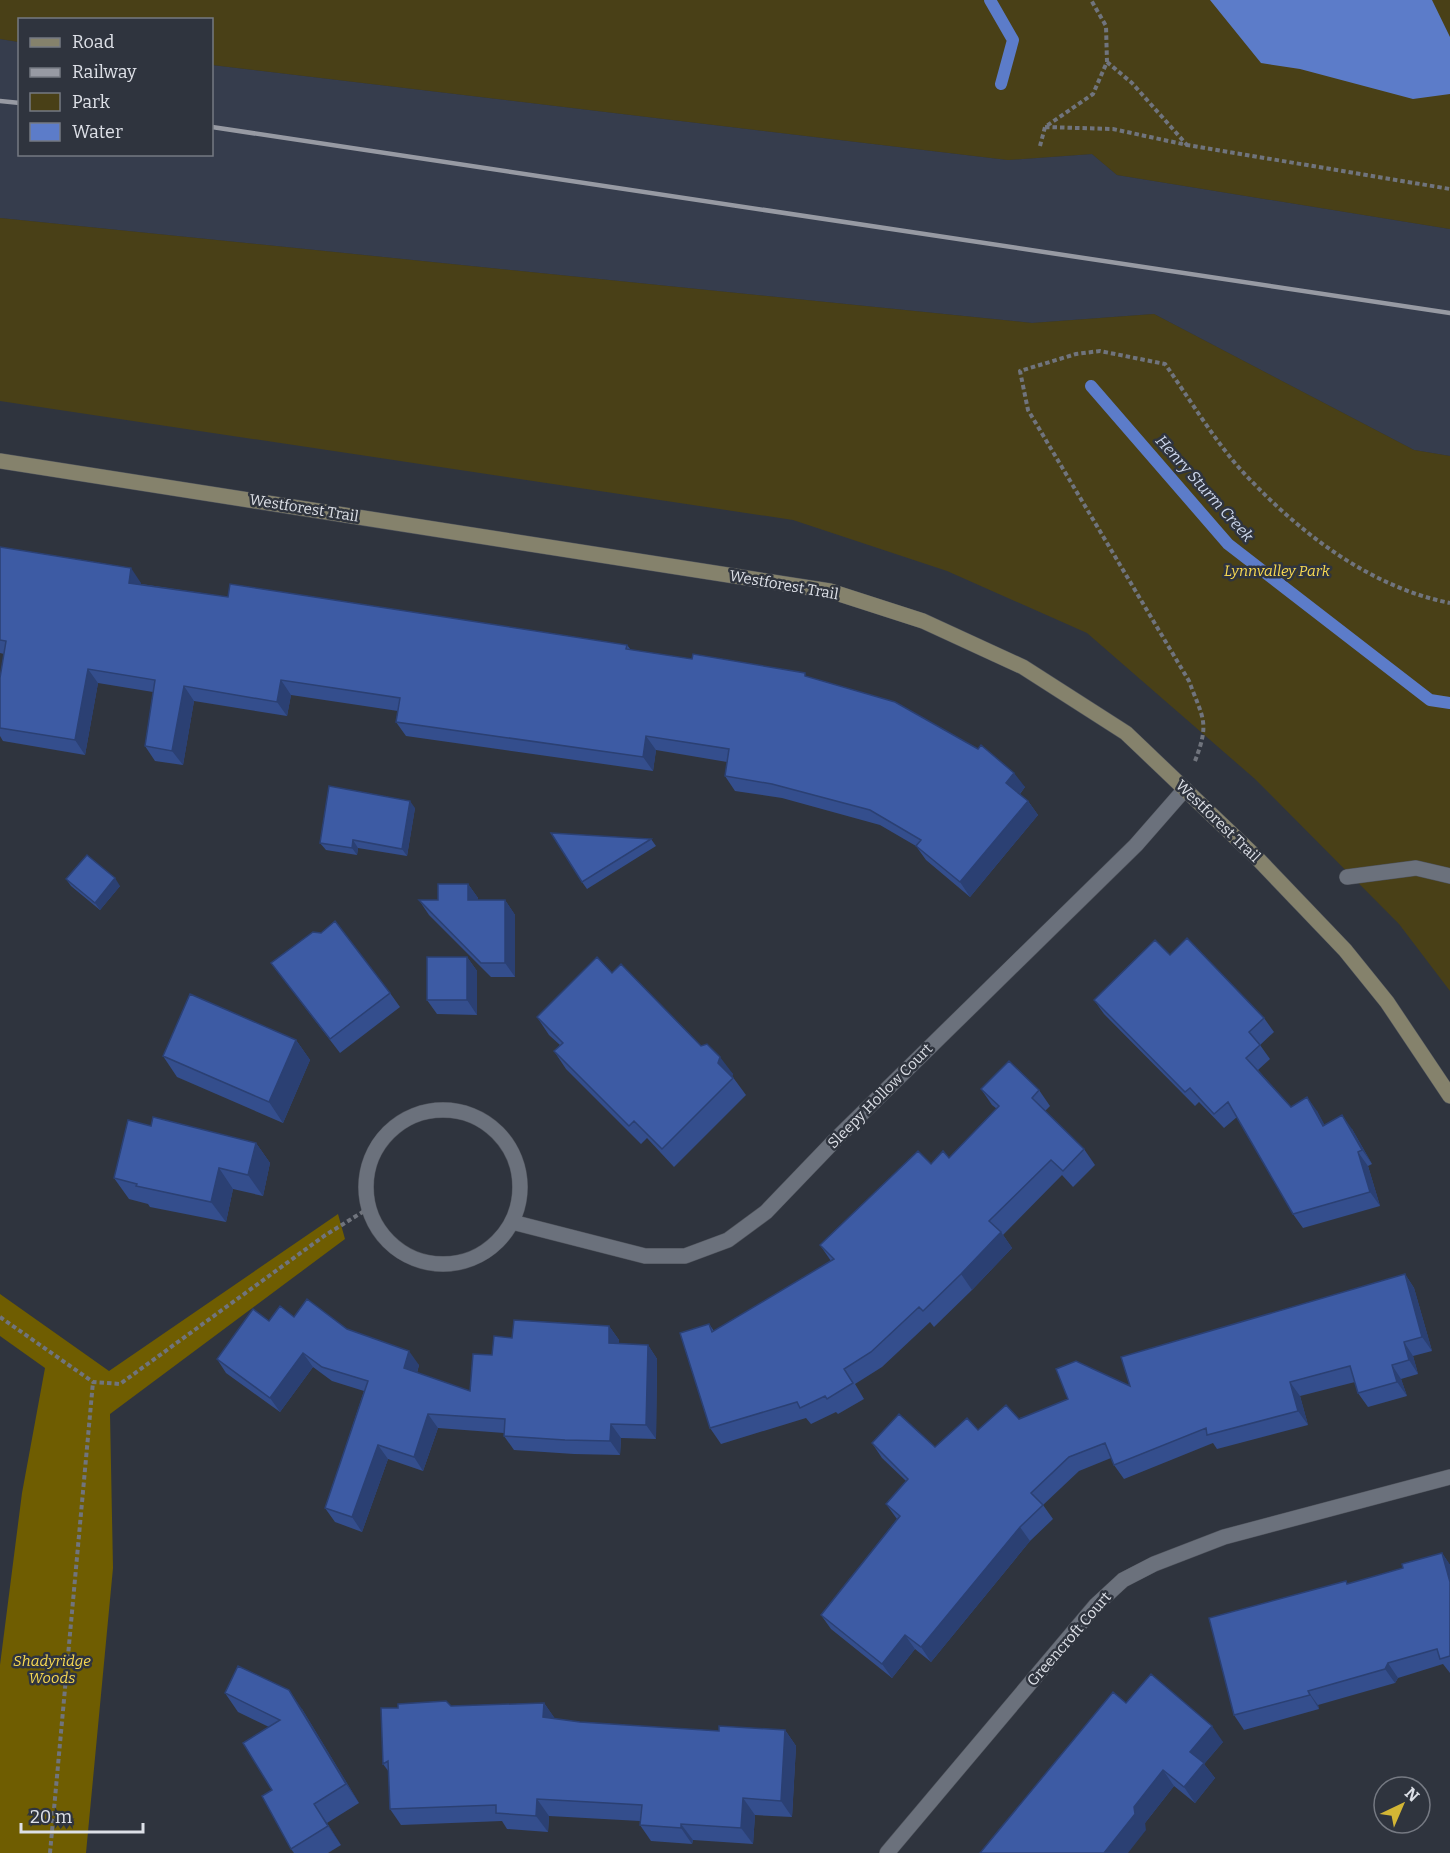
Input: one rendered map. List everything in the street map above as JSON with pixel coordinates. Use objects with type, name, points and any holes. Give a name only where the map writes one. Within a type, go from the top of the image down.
[{"type":"street","name":"Westforest Trail","points":[[0,461],[830,591],[923,621],[1023,667],[1126,734],[1257,858],[1345,950],[1387,1002],[1450,1096]]},
{"type":"street","name":"Sleepy Hollow Court","points":[[512,1222],[645,1256],[685,1256],[728,1240],[766,1212],[847,1129],[1136,845],[1185,789]]},
{"type":"street","points":[[1347,877],[1416,868],[1450,876]]},
{"type":"street","points":[[450,1110],[474,1116],[495,1130],[511,1150],[519,1173],[520,1198],[512,1222],[497,1243],[475,1257],[449,1264],[423,1262],[399,1251],[381,1232],[369,1208],[366,1184],[371,1159],[383,1138],[402,1121],[425,1112],[450,1110]]},
{"type":"street","name":"Greencroft Court","points":[[887,1853],[1096,1605],[1123,1580],[1154,1564],[1224,1537],[1450,1477]]},
{"type":"path","points":[[1040,146],[1045,127],[1093,94],[1107,62],[1106,26],[1091,0]]},
{"type":"path","points":[[1107,62],[1132,83],[1187,145]]},
{"type":"path","points":[[1045,127],[1113,129],[1187,145],[1450,189]]},
{"type":"path","points":[[1206,735],[1204,721],[1190,681],[1028,410],[1020,371],[1076,354],[1100,351],[1165,364],[1240,469],[1286,514],[1354,566],[1430,599],[1450,603]]},
{"type":"path","points":[[0,1317],[93,1382],[120,1384],[324,1236],[369,1208]]},
{"type":"path","points":[[50,1853],[93,1382]]},
{"type":"shaded area","points":[[0,39],[18,42],[18,156],[213,156],[213,65],[1008,160],[1092,154],[1117,175],[1450,229],[1450,456],[1414,450],[1154,314],[1032,323],[0,218]]},
{"type":"green space","points":[[0,0],[1450,0],[1450,229],[1117,175],[1092,154],[1008,160],[213,65],[213,18],[18,18],[18,42],[0,39]]},
{"type":"green space","name":"Lynnvalley Park","points":[[0,218],[1032,323],[1154,314],[1414,450],[1450,456],[1450,991],[1399,924],[1255,779],[1087,633],[947,571],[793,520],[0,401]]},
{"type":"green space","name":"Shadyridge Woods","points":[[338,1214],[345,1239],[110,1414],[113,1568],[86,1853],[0,1853],[0,1665],[22,1493],[45,1368],[0,1336],[0,1294],[109,1371]]},
{"type":"water","points":[[1210,0],[1432,0],[1450,37],[1450,94],[1413,99],[1300,69],[1261,63]]},
{"type":"building","points":[[0,547],[131,568],[129,583],[228,597],[230,584],[627,645],[626,649],[692,659],[693,654],[805,673],[805,676],[895,702],[978,749],[981,745],[1014,773],[1006,783],[1028,801],[960,882],[916,846],[921,840],[870,810],[772,784],[725,776],[729,749],[646,736],[643,757],[396,722],[400,698],[281,680],[277,702],[184,686],[172,751],[145,746],[155,680],[88,669],[75,740],[0,728],[0,678],[6,641],[0,640]]},
{"type":"building","points":[[329,786],[410,801],[402,849],[353,840],[352,848],[320,843]]},
{"type":"building","points":[[551,833],[651,839],[582,882]]},
{"type":"building","points":[[87,855],[115,878],[95,903],[66,879]]},
{"type":"building","points":[[438,884],[468,884],[468,900],[505,900],[505,963],[481,963],[419,900],[438,900]]},
{"type":"building","points":[[335,921],[390,993],[330,1039],[271,963],[313,932],[321,933]]},
{"type":"building","points":[[1187,938],[1264,1018],[1249,1032],[1260,1045],[1246,1058],[1291,1107],[1307,1097],[1323,1126],[1342,1115],[1362,1150],[1358,1152],[1370,1192],[1293,1214],[1228,1102],[1214,1114],[1190,1088],[1185,1092],[1094,1000],[1155,940],[1170,955]]},
{"type":"building","points":[[427,957],[467,957],[467,1000],[427,1000]]},
{"type":"building","points":[[597,957],[612,973],[621,964],[701,1046],[707,1044],[720,1057],[718,1063],[733,1078],[662,1149],[634,1121],[629,1126],[554,1051],[563,1043],[537,1017]]},
{"type":"building","points":[[190,994],[296,1040],[269,1102],[163,1056]]},
{"type":"building","points":[[1009,1061],[1039,1090],[1032,1098],[1084,1149],[1063,1171],[1051,1160],[989,1221],[1001,1232],[923,1311],[919,1307],[871,1352],[844,1369],[853,1383],[827,1399],[825,1396],[800,1408],[797,1402],[710,1428],[680,1333],[709,1324],[712,1332],[834,1259],[820,1245],[918,1151],[931,1164],[943,1151],[949,1158],[999,1106],[981,1089]]},
{"type":"building","points":[[153,1117],[256,1143],[248,1175],[219,1168],[211,1202],[136,1186],[137,1184],[114,1178],[128,1120],[151,1126]]},
{"type":"building","points":[[1405,1274],[1422,1337],[1404,1342],[1409,1360],[1392,1365],[1397,1382],[1358,1393],[1350,1366],[1290,1382],[1298,1411],[1207,1435],[1206,1428],[1114,1465],[1105,1443],[1069,1457],[1031,1493],[1043,1505],[1020,1527],[921,1647],[905,1635],[882,1664],[821,1615],[900,1516],[886,1504],[908,1479],[872,1443],[899,1414],[935,1447],[967,1418],[978,1430],[1006,1405],[1019,1419],[1068,1399],[1056,1369],[1076,1361],[1130,1386],[1121,1357]]},
{"type":"building","points":[[307,1299],[347,1329],[409,1351],[404,1368],[470,1391],[473,1354],[492,1355],[494,1336],[512,1338],[514,1320],[609,1326],[609,1343],[648,1345],[646,1425],[611,1424],[610,1441],[565,1440],[504,1436],[505,1419],[428,1414],[414,1457],[378,1445],[352,1517],[325,1508],[368,1381],[322,1367],[303,1353],[270,1398],[217,1359],[253,1309],[269,1321],[280,1306],[294,1317]]},
{"type":"building","points":[[1442,1553],[1450,1582],[1450,1656],[1440,1659],[1437,1649],[1388,1663],[1385,1669],[1308,1691],[1310,1695],[1234,1715],[1209,1618],[1346,1581],[1347,1584],[1403,1568],[1402,1564]]},
{"type":"building","points":[[238,1666],[289,1690],[346,1784],[314,1804],[328,1826],[291,1849],[262,1796],[272,1790],[243,1743],[280,1720],[225,1693]]},
{"type":"building","points":[[1151,1674],[1212,1726],[1190,1752],[1204,1763],[1184,1787],[1163,1770],[1134,1807],[1135,1814],[1104,1853],[980,1853],[1113,1692],[1126,1703]]},
{"type":"building","points":[[446,1701],[451,1706],[544,1703],[543,1717],[580,1722],[719,1731],[719,1726],[785,1730],[781,1801],[743,1798],[741,1828],[681,1824],[681,1828],[640,1825],[642,1805],[537,1799],[536,1816],[496,1813],[496,1805],[390,1809],[388,1761],[383,1764],[381,1708],[398,1708],[398,1704]]},
{"type":"waterway","name":"Henry Sturm Creek","points":[[990,0],[1013,40],[1001,84]]},
{"type":"waterway","name":"Henry Sturm Creek","points":[[1091,386],[1228,544],[1430,700],[1450,703]]},
{"type":"railway","points":[[0,101],[18,103]]},
{"type":"railway","points":[[213,127],[1450,313]]}]
